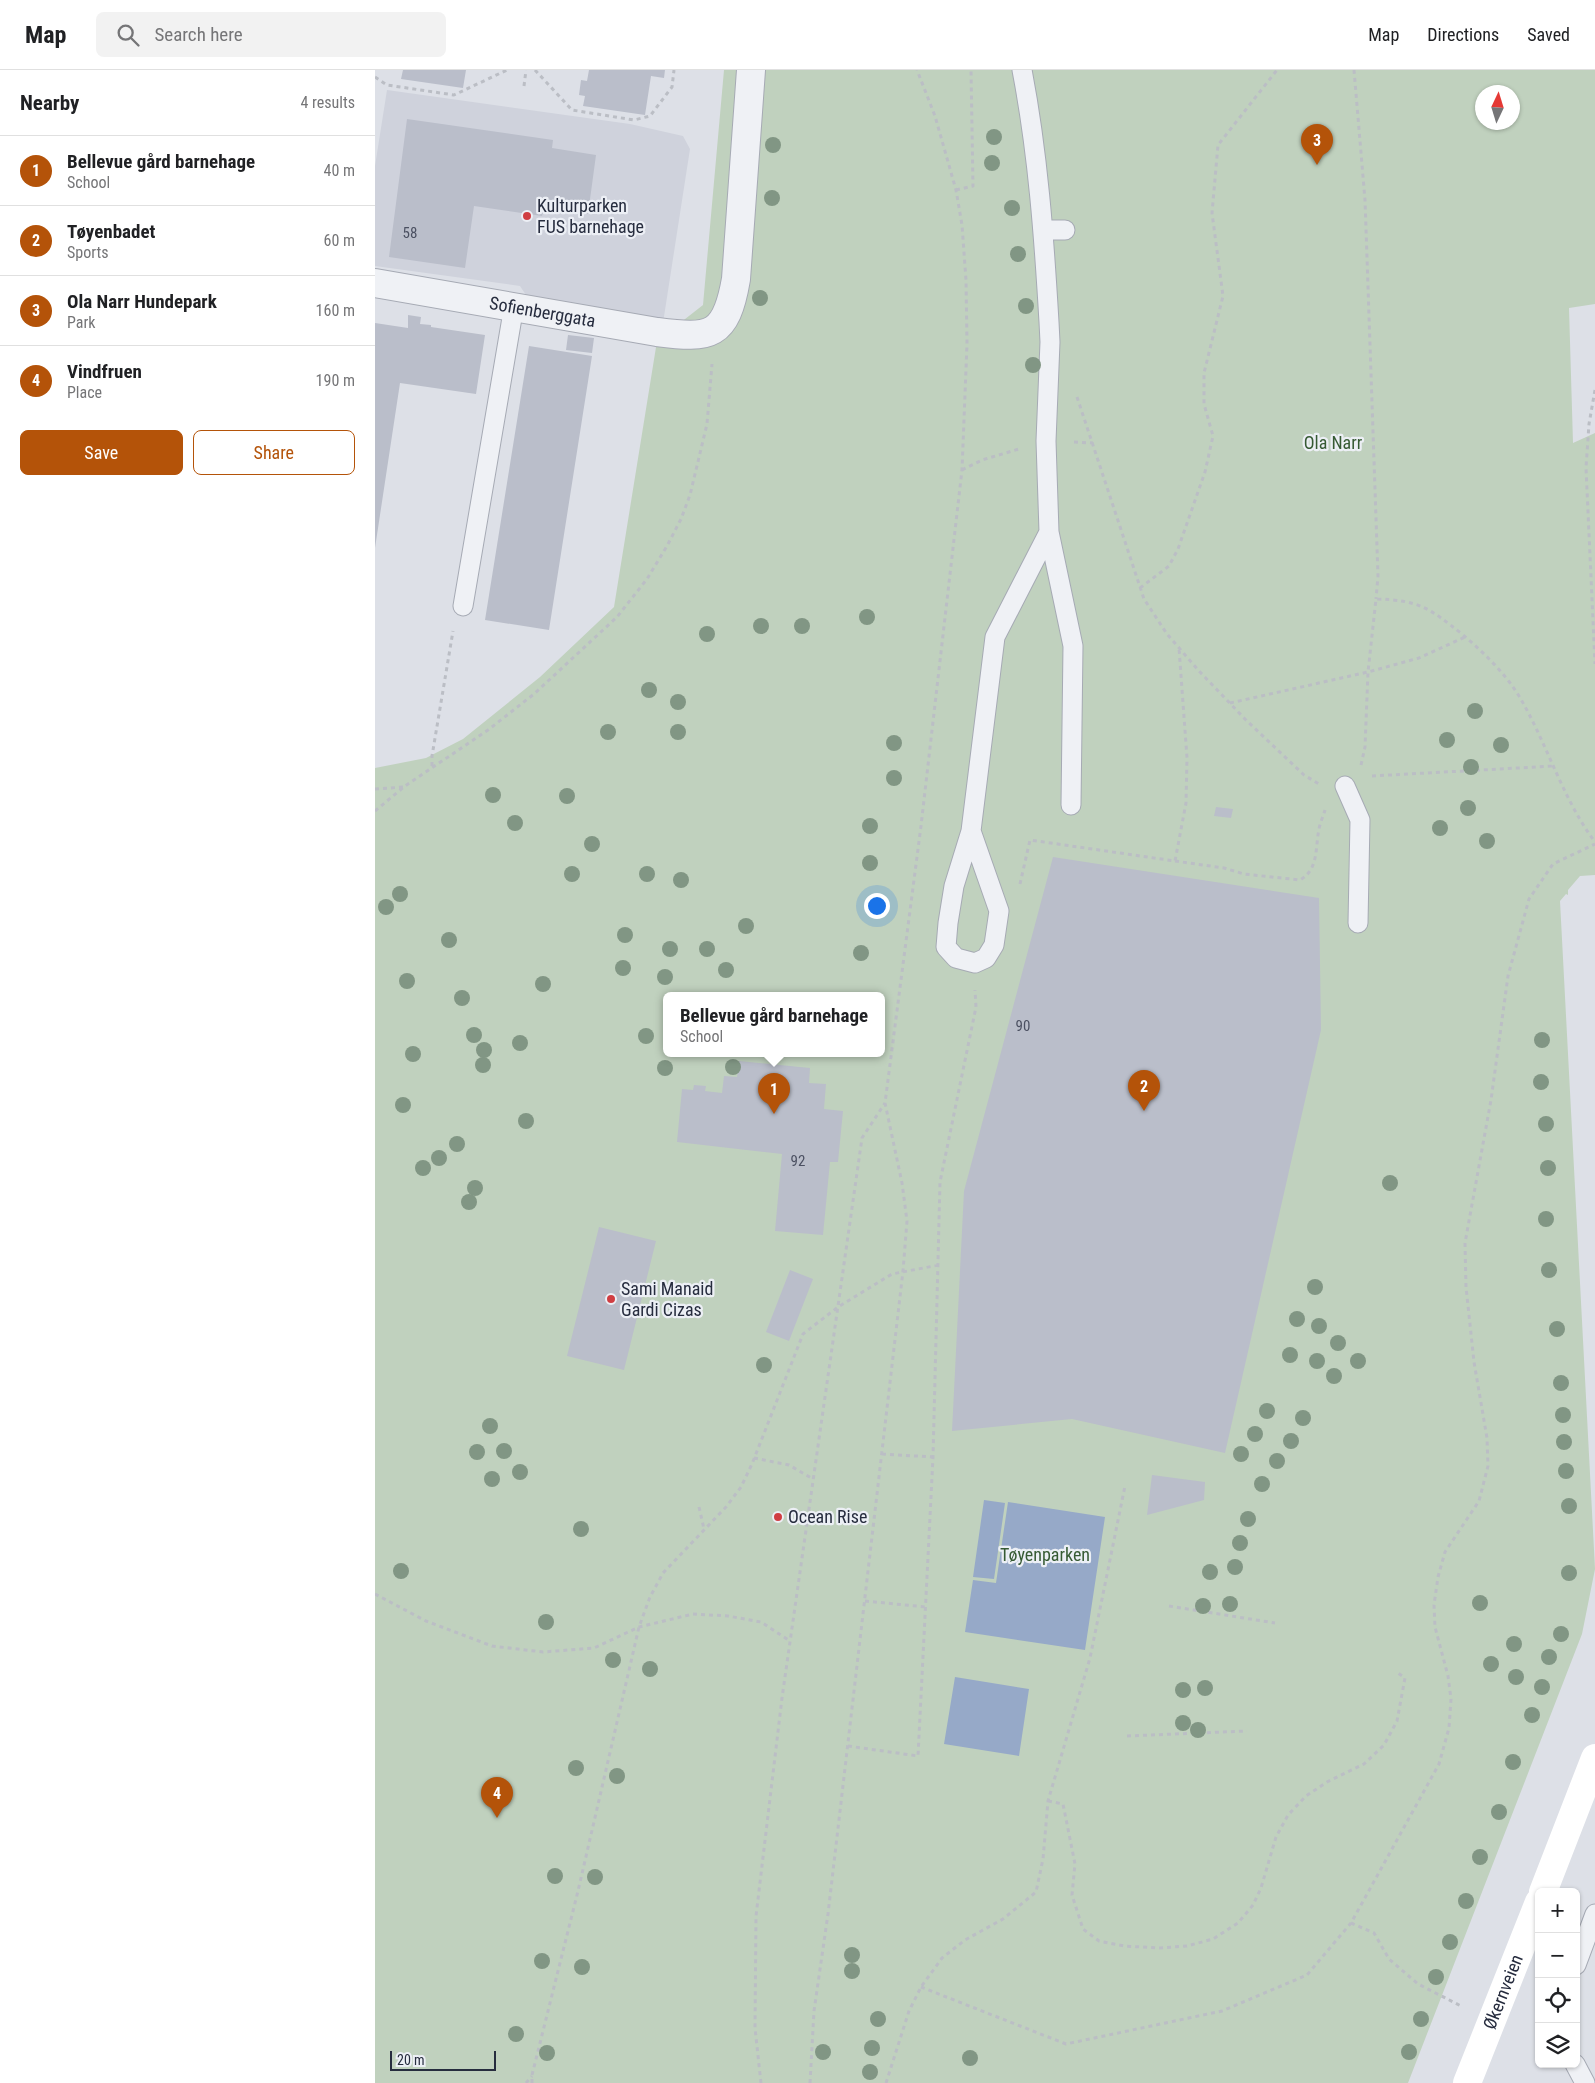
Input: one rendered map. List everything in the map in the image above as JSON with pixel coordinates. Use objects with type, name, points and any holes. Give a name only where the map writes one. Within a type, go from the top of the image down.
[{"type":"main road","points":[[1545,1888],[1595,1758]]},
{"type":"main road","name":"Økernveien","points":[[1467,2083],[1535,1912]]},
{"type":"street","points":[[710,332],[724,319],[732,304],[736,279],[751,70]]},
{"type":"street","name":"Sofienberggata","points":[[375,283],[657,332],[690,336],[710,332]]},
{"type":"lane","points":[[1022,70],[1034,137],[1043,230],[1050,342],[1046,441],[1049,532],[1073,646],[1071,805]]},
{"type":"lane","points":[[1043,230],[1065,230]]},
{"type":"lane","points":[[463,606],[514,306]]},
{"type":"lane","points":[[971,831],[999,911],[993,945],[986,958],[975,963],[956,958],[947,947],[947,923],[954,886],[971,831],[995,637],[1049,532]]},
{"type":"lane","points":[[1343,783],[1359,820],[1358,923]]},
{"type":"lane","points":[[1580,1954],[1595,1914]]},
{"type":"lane","points":[[1577,2068],[1585,2083]]},
{"type":"path","points":[[375,77],[387,85],[454,95],[507,70]]},
{"type":"path","points":[[524,86],[525,70]]},
{"type":"path","points":[[535,70],[572,110],[634,120],[650,116],[672,87],[674,70]]},
{"type":"path","points":[[810,2083],[814,2011],[828,1914],[865,1601],[903,1271],[907,1221],[885,1103],[925,797],[962,470],[967,344],[966,280],[962,225],[956,190],[935,116],[917,70]]},
{"type":"path","points":[[956,190],[973,186],[971,70]]},
{"type":"path","points":[[1140,588],[1169,566],[1178,549],[1205,472],[1213,436],[1204,404],[1204,373],[1223,296],[1212,213],[1218,145],[1277,70]]},
{"type":"path","points":[[999,911],[1017,895],[1030,840],[1224,868],[1244,874],[1300,880],[1308,876],[1316,858],[1319,830],[1324,814],[1343,783],[1362,762],[1365,747],[1368,672],[1378,576],[1365,200],[1354,70]]},
{"type":"path","points":[[375,811],[432,766],[488,730],[534,694],[617,617],[647,579],[681,519],[699,462],[707,424],[714,342],[710,332]]},
{"type":"path","points":[[1074,389],[1144,599],[1167,634],[1179,648],[1230,703],[1304,775],[1319,784],[1554,766]]},
{"type":"path","points":[[1595,390],[1589,424],[1586,468],[1595,664]]},
{"type":"path","points":[[921,1987],[1066,2044],[1222,2011],[1307,1975],[1351,1923],[1439,1764],[1449,1728],[1451,1699],[1448,1676],[1435,1627],[1434,1606],[1438,1577],[1445,1552],[1479,1501],[1488,1466],[1487,1438],[1474,1362],[1466,1287],[1465,1243],[1491,1100],[1508,976],[1529,899],[1553,864],[1595,843],[1568,800],[1554,766],[1519,696],[1506,677],[1465,637],[1438,615],[1420,605],[1401,600],[1376,599]]},
{"type":"path","points":[[432,766],[432,756],[456,616],[463,606]]},
{"type":"path","points":[[1230,703],[1368,672],[1419,658],[1465,637]]},
{"type":"path","points":[[1175,861],[1186,803],[1187,767],[1179,648]]},
{"type":"path","points":[[375,789],[405,786]]},
{"type":"path","points":[[847,1746],[918,1756],[933,1457],[940,1182],[959,1095],[975,1007],[975,963]]},
{"type":"path","points":[[761,2083],[755,2028],[757,1916],[790,1641],[863,1138],[885,1103]]},
{"type":"path","points":[[532,2083],[532,2076],[639,1627],[650,1597],[663,1573],[726,1507],[741,1487],[803,1334],[838,1307],[892,1274],[939,1265]]},
{"type":"path","points":[[882,1454],[933,1457]]},
{"type":"path","points":[[754,1458],[789,1465],[813,1479]]},
{"type":"path","points":[[887,2083],[909,2011],[921,1987],[942,1958],[965,1940],[1003,1919],[1036,1892],[1043,1860],[1048,1801],[1090,1658],[1125,1486]]},
{"type":"path","points":[[699,1507],[705,1530]]},
{"type":"path","points":[[375,1594],[426,1621],[492,1646],[543,1652],[594,1648],[639,1627],[693,1614],[728,1616],[761,1622],[790,1641]]},
{"type":"path","points":[[865,1601],[926,1607]]},
{"type":"path","points":[[1169,1606],[1275,1623]]},
{"type":"path","points":[[1048,1801],[1063,1804],[1075,1864],[1072,1895],[1083,1929],[1099,1941],[1124,1946],[1159,1948],[1187,1946],[1213,1939],[1237,1923],[1253,1906],[1261,1888],[1276,1837],[1289,1814],[1306,1796],[1327,1782],[1364,1764],[1384,1745],[1397,1720],[1405,1678],[1398,1673]]},
{"type":"path","points":[[1127,1736],[1247,1731]]},
{"type":"path","points":[[1351,1923],[1374,1933],[1389,1959],[1418,1984],[1468,2010]]},
{"type":"path","points":[[526,2083],[532,2076]]},
{"type":"shaded area","name":"Kulturparken FUS barnehage","points":[[387,90],[630,124],[683,136],[690,149],[663,323],[528,298],[520,286],[375,266],[375,166]]},
{"type":"green space","name":"Tøyenparken","points":[[724,70],[1595,70],[1595,304],[1569,308],[1573,443],[1595,433],[1595,875],[1580,876],[1568,890],[1568,895],[1566,894],[1560,901],[1595,1569],[1582,1634],[1408,2083],[375,2083],[375,768],[426,758],[463,739],[540,677],[614,607],[657,341],[703,305]]},
{"type":"water","points":[[984,1500],[1005,1503],[994,1579],[973,1577]]},
{"type":"water","points":[[1008,1502],[1105,1517],[1085,1650],[965,1632],[973,1580],[996,1583]]},
{"type":"water","points":[[955,1677],[1029,1689],[1019,1756],[944,1744]]},
{"type":"building","points":[[403,70],[466,70],[463,88],[401,79]]},
{"type":"building","points":[[589,70],[665,70],[664,78],[651,76],[645,115],[583,106],[585,96],[579,95],[581,80],[587,81]]},
{"type":"building","points":[[407,119],[553,140],[552,148],[596,155],[588,214],[544,208],[542,216],[474,206],[465,268],[389,257]]},
{"type":"building","points":[[408,315],[421,317],[420,324],[431,325],[431,327],[485,335],[476,394],[400,383],[375,548],[375,323],[408,328]]},
{"type":"building","points":[[568,335],[594,338],[592,353],[566,350]]},
{"type":"building","points":[[529,346],[592,356],[549,630],[485,620]]},
{"type":"building","points":[[1216,807],[1233,809],[1231,818],[1214,816]]},
{"type":"building","points":[[1053,857],[1319,898],[1321,1030],[1225,1453],[1072,1419],[952,1431],[964,1191]]},
{"type":"building","points":[[739,1061],[810,1068],[809,1083],[826,1084],[824,1109],[843,1111],[838,1162],[830,1162],[823,1235],[775,1231],[782,1154],[677,1142],[682,1089],[693,1090],[694,1085],[706,1086],[705,1091],[722,1093],[724,1076],[737,1077]]},
{"type":"building","points":[[599,1227],[656,1241],[624,1370],[567,1356]]},
{"type":"building","points":[[790,1270],[813,1279],[789,1341],[766,1332]]},
{"type":"building","points":[[1152,1475],[1205,1482],[1204,1500],[1147,1515]]},
{"type":"place","name":"Ola Narr Hundepark","points":[[1317,165]]},
{"type":"place","name":"Kulturparken FUS barnehage","points":[[527,216]]},
{"type":"place","name":"Tøyenbadet","points":[[1144,1111]]},
{"type":"place","name":"Bellevue gård barnehage","points":[[774,1114]]},
{"type":"place","name":"Sami Manaid Gardi Cizas","points":[[611,1299]]},
{"type":"place","name":"Ocean Rise","points":[[778,1517]]},
{"type":"place","name":"Vindfruen","points":[[497,1818]]},
{"type":"park label","name":"Ola Narr","points":[[1333,443]]}]
